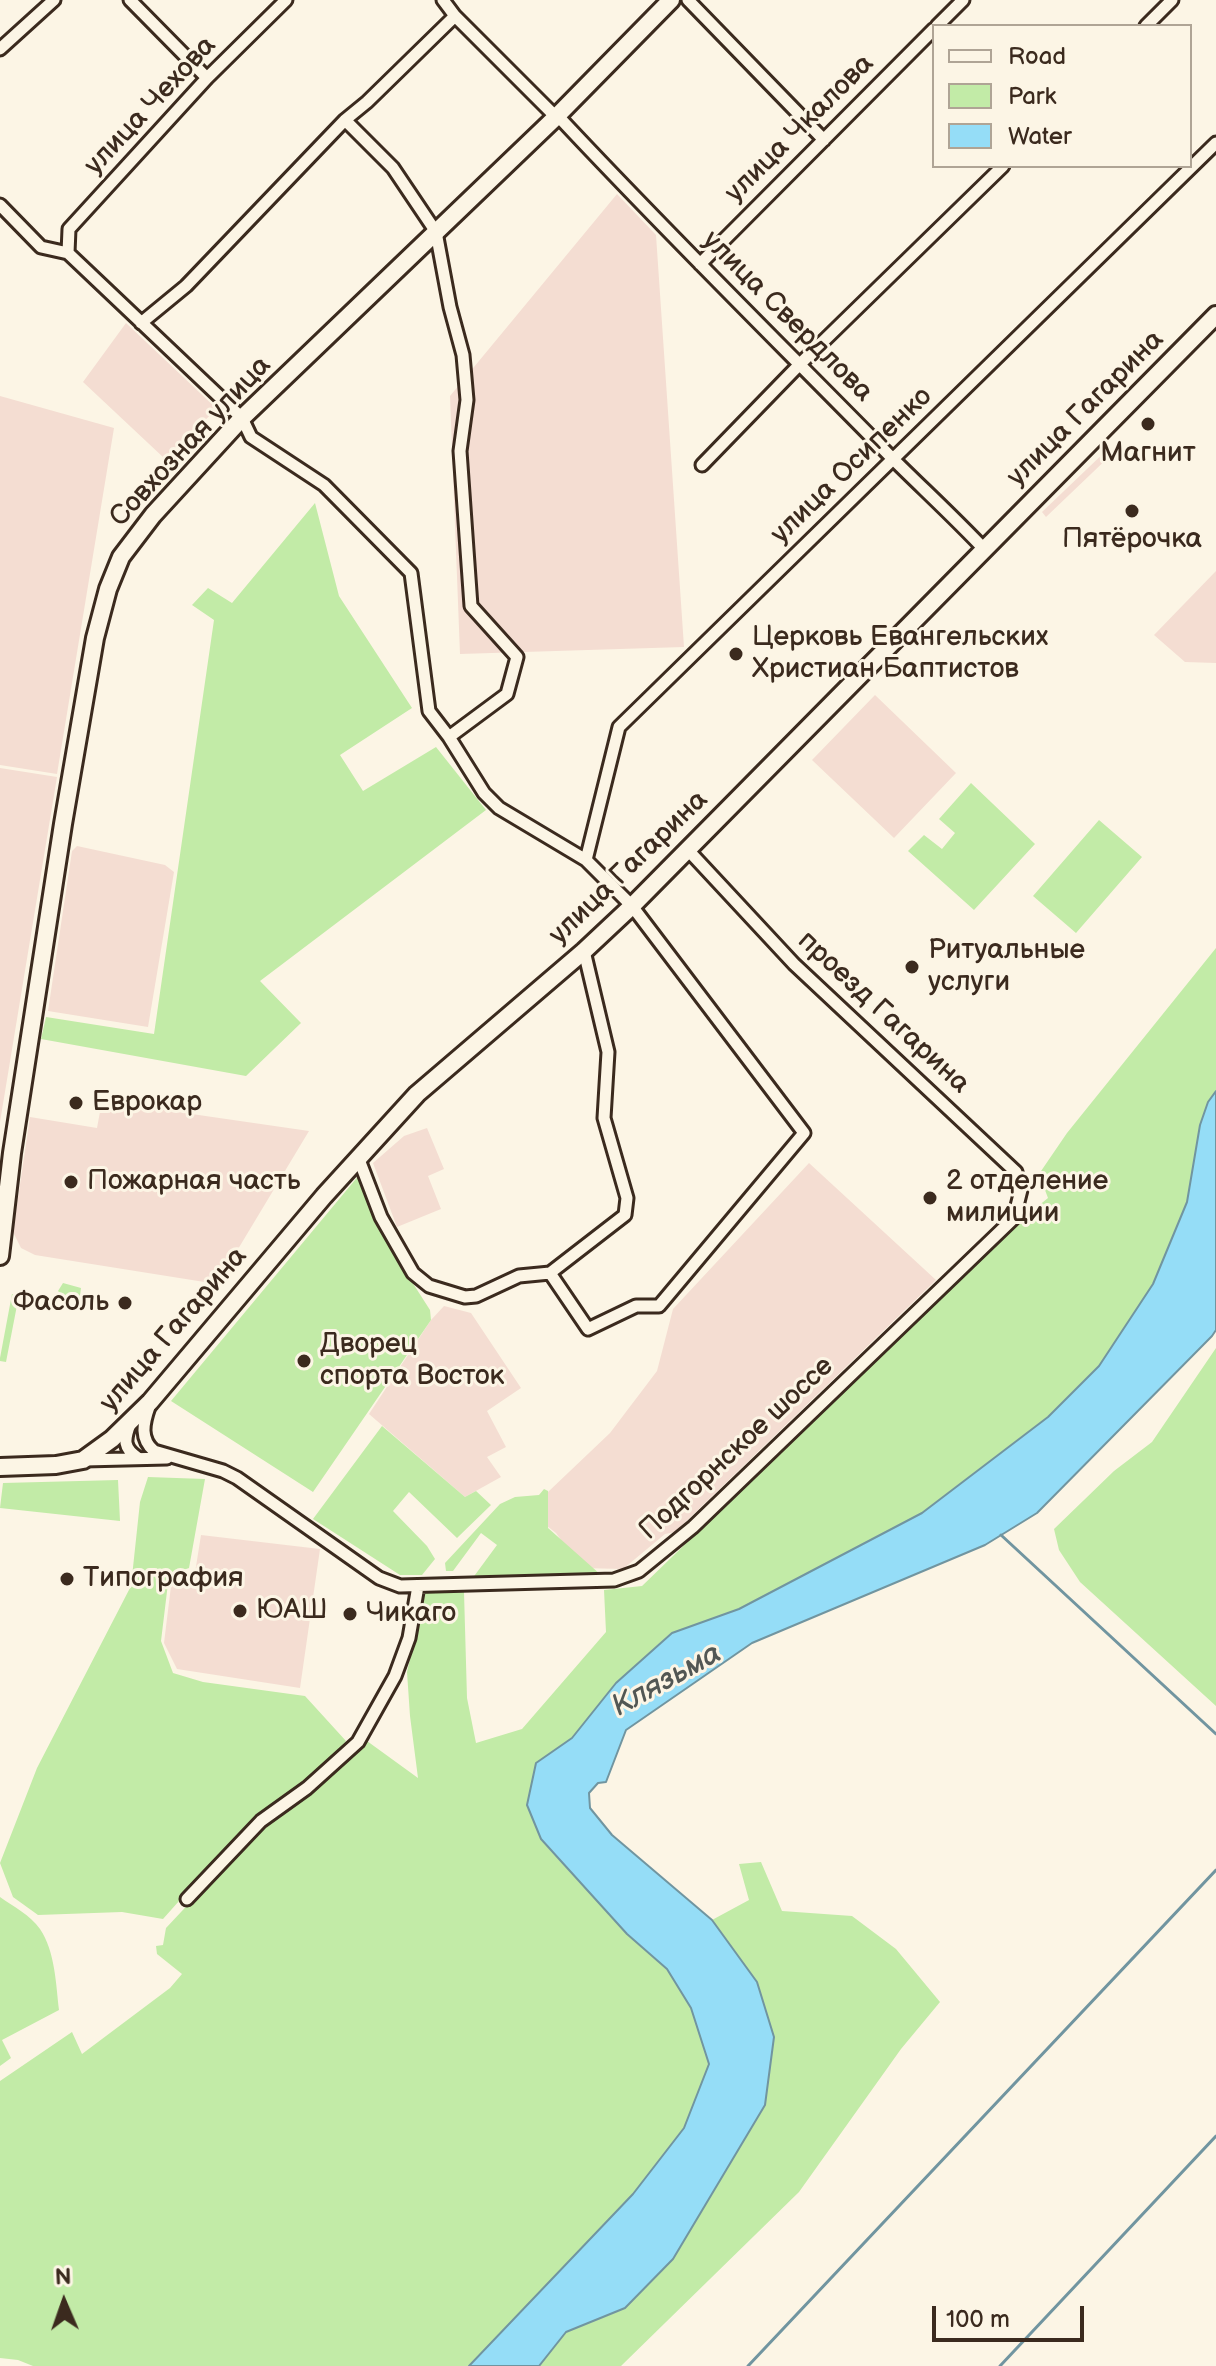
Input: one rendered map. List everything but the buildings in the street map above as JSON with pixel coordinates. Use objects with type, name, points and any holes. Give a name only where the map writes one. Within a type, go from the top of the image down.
[{"type":"main road","name":"Совхозная улица","points":[[0,1256],[12,1153],[95,638],[108,589],[121,557],[132,540],[242,418],[556,116],[671,0]]},
{"type":"main road","name":"улица Гагарина","points":[[83,1460],[112,1439],[150,1402],[358,1157],[417,1094],[632,906],[1216,315]]},
{"type":"main road","points":[[0,1467],[56,1465],[83,1460]]},
{"type":"street","points":[[0,49],[54,0]]},
{"type":"street","points":[[130,0],[207,78]]},
{"type":"street","name":"улица Чехова","points":[[68,253],[69,229],[207,78],[286,0]]},
{"type":"street","name":"улица Свердлова","points":[[443,0],[455,16],[893,459],[945,506],[985,550]]},
{"type":"street","points":[[688,0],[824,140]]},
{"type":"street","name":"улица Чкалова","points":[[938,24],[963,0]]},
{"type":"street","points":[[1148,24],[1172,0]]},
{"type":"street","points":[[141,323],[186,286],[345,120],[455,16]]},
{"type":"street","name":"улица Чкалова","points":[[700,264],[932,30]]},
{"type":"street","points":[[345,120],[393,168],[436,232],[450,307],[463,355],[467,400],[460,451],[471,606],[517,657],[507,694],[449,737]]},
{"type":"street","name":"улица Осипенко","points":[[1192,166],[1216,143]]},
{"type":"street","points":[[702,465],[800,364],[1001,168]]},
{"type":"street","name":"улица Осипенко","points":[[586,860],[619,727],[1190,168]]},
{"type":"street","points":[[0,205],[41,247],[68,253],[242,418],[251,437],[324,485],[411,573],[429,711],[484,793],[499,808],[586,860],[632,906],[804,1133],[659,1306],[636,1306],[588,1329],[550,1273]]},
{"type":"street","name":"проезд Гагарина","points":[[688,850],[794,964],[1016,1172],[1021,1190],[1014,1218]]},
{"type":"street","points":[[358,1157],[381,1217],[413,1273],[429,1286],[465,1297],[476,1296],[519,1276],[550,1273],[625,1215],[627,1198],[604,1118],[608,1052],[584,951]]},
{"type":"street","name":"Подгорнское шоссе","points":[[150,1402],[145,1418],[146,1444],[154,1451],[184,1458],[237,1478],[379,1578],[400,1586],[614,1580],[639,1571],[693,1527],[1014,1218]]},
{"type":"street","points":[[132,1419],[125,1442],[129,1451],[138,1458]]},
{"type":"street","points":[[83,1460],[184,1458]]},
{"type":"street","points":[[187,1899],[261,1821],[307,1788],[358,1742],[395,1676],[409,1638],[418,1586]]},
{"type":"shaded area","points":[[617,194],[656,235],[684,647],[460,654],[450,396]]},
{"type":"shaded area","points":[[126,323],[217,409],[164,458],[83,382]]},
{"type":"shaded area","points":[[0,396],[114,428],[57,774],[0,765]]},
{"type":"shaded area","points":[[1110,447],[1114,452],[1046,517],[1042,512]]},
{"type":"shaded area","points":[[1216,571],[1216,663],[1185,662],[1154,635]]},
{"type":"shaded area","points":[[875,695],[956,773],[894,838],[812,760]]},
{"type":"shaded area","points":[[0,768],[57,777],[0,1122]]},
{"type":"shaded area","points":[[77,846],[165,865],[174,872],[148,1027],[48,1011],[72,851]]},
{"type":"shaded area","points":[[102,1101],[309,1131],[217,1284],[35,1255],[21,1248],[13,1232],[30,1117],[97,1128]]},
{"type":"shaded area","points":[[427,1128],[444,1169],[428,1176],[441,1209],[397,1227],[373,1163],[404,1136]]},
{"type":"shaded area","points":[[809,1163],[936,1280],[675,1532],[665,1534],[623,1569],[581,1568],[556,1533],[528,1511],[610,1433],[657,1371],[673,1309]]},
{"type":"shaded area","points":[[444,1306],[471,1313],[521,1388],[487,1411],[506,1447],[487,1457],[501,1477],[465,1497],[369,1414],[431,1320]]},
{"type":"shaded area","name":"ЮАШ","points":[[201,1535],[320,1549],[300,1688],[177,1669],[164,1643],[172,1578],[194,1579]]},
{"type":"green space","points":[[315,503],[339,596],[412,708],[340,755],[363,791],[436,747],[486,810],[260,981],[301,1023],[246,1076],[41,1039],[46,1017],[154,1034],[214,620],[192,605],[208,588],[232,603]]},
{"type":"green space","points":[[971,783],[1035,844],[974,910],[908,851],[924,835],[942,849],[955,833],[939,819]]},
{"type":"green space","points":[[1099,820],[1142,857],[1076,933],[1033,896]]},
{"type":"green space","points":[[1216,948],[1216,1091],[1208,1102],[1200,1125],[1187,1202],[1153,1284],[1099,1366],[1048,1418],[922,1513],[739,1609],[671,1633],[616,1683],[572,1738],[536,1763],[540,1839],[627,1934],[667,1969],[691,2008],[709,2064],[684,2128],[633,2194],[469,2366],[33,2366],[0,2358],[0,2081],[72,2032],[82,2054],[170,1988],[182,1974],[157,1954],[156,1946],[163,1945],[166,1928],[257,1831],[310,1792],[367,1741],[418,1778],[407,1672],[425,1593],[464,1592],[467,1698],[476,1743],[522,1729],[606,1632],[604,1590],[642,1586],[1017,1223],[1048,1198],[1039,1174],[1067,1133]]},
{"type":"green space","name":"Дворец спорта Восток","points":[[360,1174],[389,1246],[430,1310],[431,1320],[313,1492],[171,1401]]},
{"type":"green space","points":[[63,1283],[81,1288],[80,1296],[76,1299],[62,1295],[58,1291]]},
{"type":"green space","points":[[12,1294],[19,1295],[6,1362],[0,1361],[0,1358]]},
{"type":"green space","points":[[1216,1348],[1216,1706],[1080,1582],[1059,1550],[1054,1529],[1114,1471],[1152,1442]]},
{"type":"green space","points":[[382,1426],[465,1497],[476,1491],[491,1505],[457,1538],[409,1492],[393,1511],[427,1546],[435,1559],[422,1575],[400,1575],[313,1519]]},
{"type":"green space","points":[[148,1477],[205,1479],[189,1568],[169,1575],[161,1641],[173,1673],[203,1682],[305,1696],[346,1741],[336,1755],[301,1786],[253,1818],[163,1919],[122,1912],[38,1915],[13,1897],[0,1863],[37,1768],[131,1586],[140,1502]]},
{"type":"green space","points":[[118,1480],[120,1521],[0,1508],[3,1483]]},
{"type":"green space","points":[[544,1489],[548,1491],[548,1528],[601,1575],[472,1579],[497,1545],[481,1533],[453,1571],[446,1571],[445,1563],[500,1504],[515,1497],[539,1495]]},
{"type":"green space","points":[[761,1862],[782,1911],[852,1916],[896,1949],[940,2002],[901,2049],[799,2192],[621,2366],[539,2366],[566,2332],[625,2308],[757,1982],[712,1920],[749,1900],[739,1864]]},
{"type":"green space","points":[[0,1897],[32,1920],[45,1938],[54,1968],[59,2010],[2,2040],[11,2058],[0,2066]]},
{"type":"water","name":"Клязьма","points":[[1216,1091],[1216,1330],[1212,1336],[1037,1513],[985,1545],[752,1643],[626,1730],[606,1782],[598,1783],[589,1793],[590,1808],[612,1835],[712,1920],[757,1982],[774,2037],[765,2105],[673,2259],[625,2308],[566,2332],[539,2366],[469,2366],[633,2194],[684,2128],[709,2064],[691,2008],[667,1969],[627,1934],[541,1839],[527,1805],[536,1763],[572,1738],[616,1683],[672,1633],[739,1609],[922,1513],[1048,1417],[1099,1366],[1153,1284],[1187,1202],[1200,1125],[1208,1102]]},
{"type":"waterway","points":[[1001,1535],[1216,1734]]},
{"type":"waterway","points":[[748,2366],[1216,1870]]},
{"type":"waterway","points":[[1000,2366],[1216,2136]]},
{"type":"place","name":"Магнит","points":[[1148,424]]},
{"type":"place","name":"Пятёрочка","points":[[1132,511]]},
{"type":"place","name":"Церковь Евангельских Христиан Баптистов","points":[[736,654]]},
{"type":"place","name":"Ритуальные услуги","points":[[912,967]]},
{"type":"place","name":"Еврокар","points":[[76,1103]]},
{"type":"place","name":"Пожарная часть","points":[[71,1182]]},
{"type":"place","name":"2 отделение милиции","points":[[930,1198]]},
{"type":"place","name":"Фасоль","points":[[125,1303]]},
{"type":"place","name":"Дворец спорта Восток","points":[[304,1361]]},
{"type":"place","name":"Типография","points":[[67,1579]]},
{"type":"place","name":"ЮАШ","points":[[240,1611]]},
{"type":"place","name":"Чикаго","points":[[350,1614]]}]
